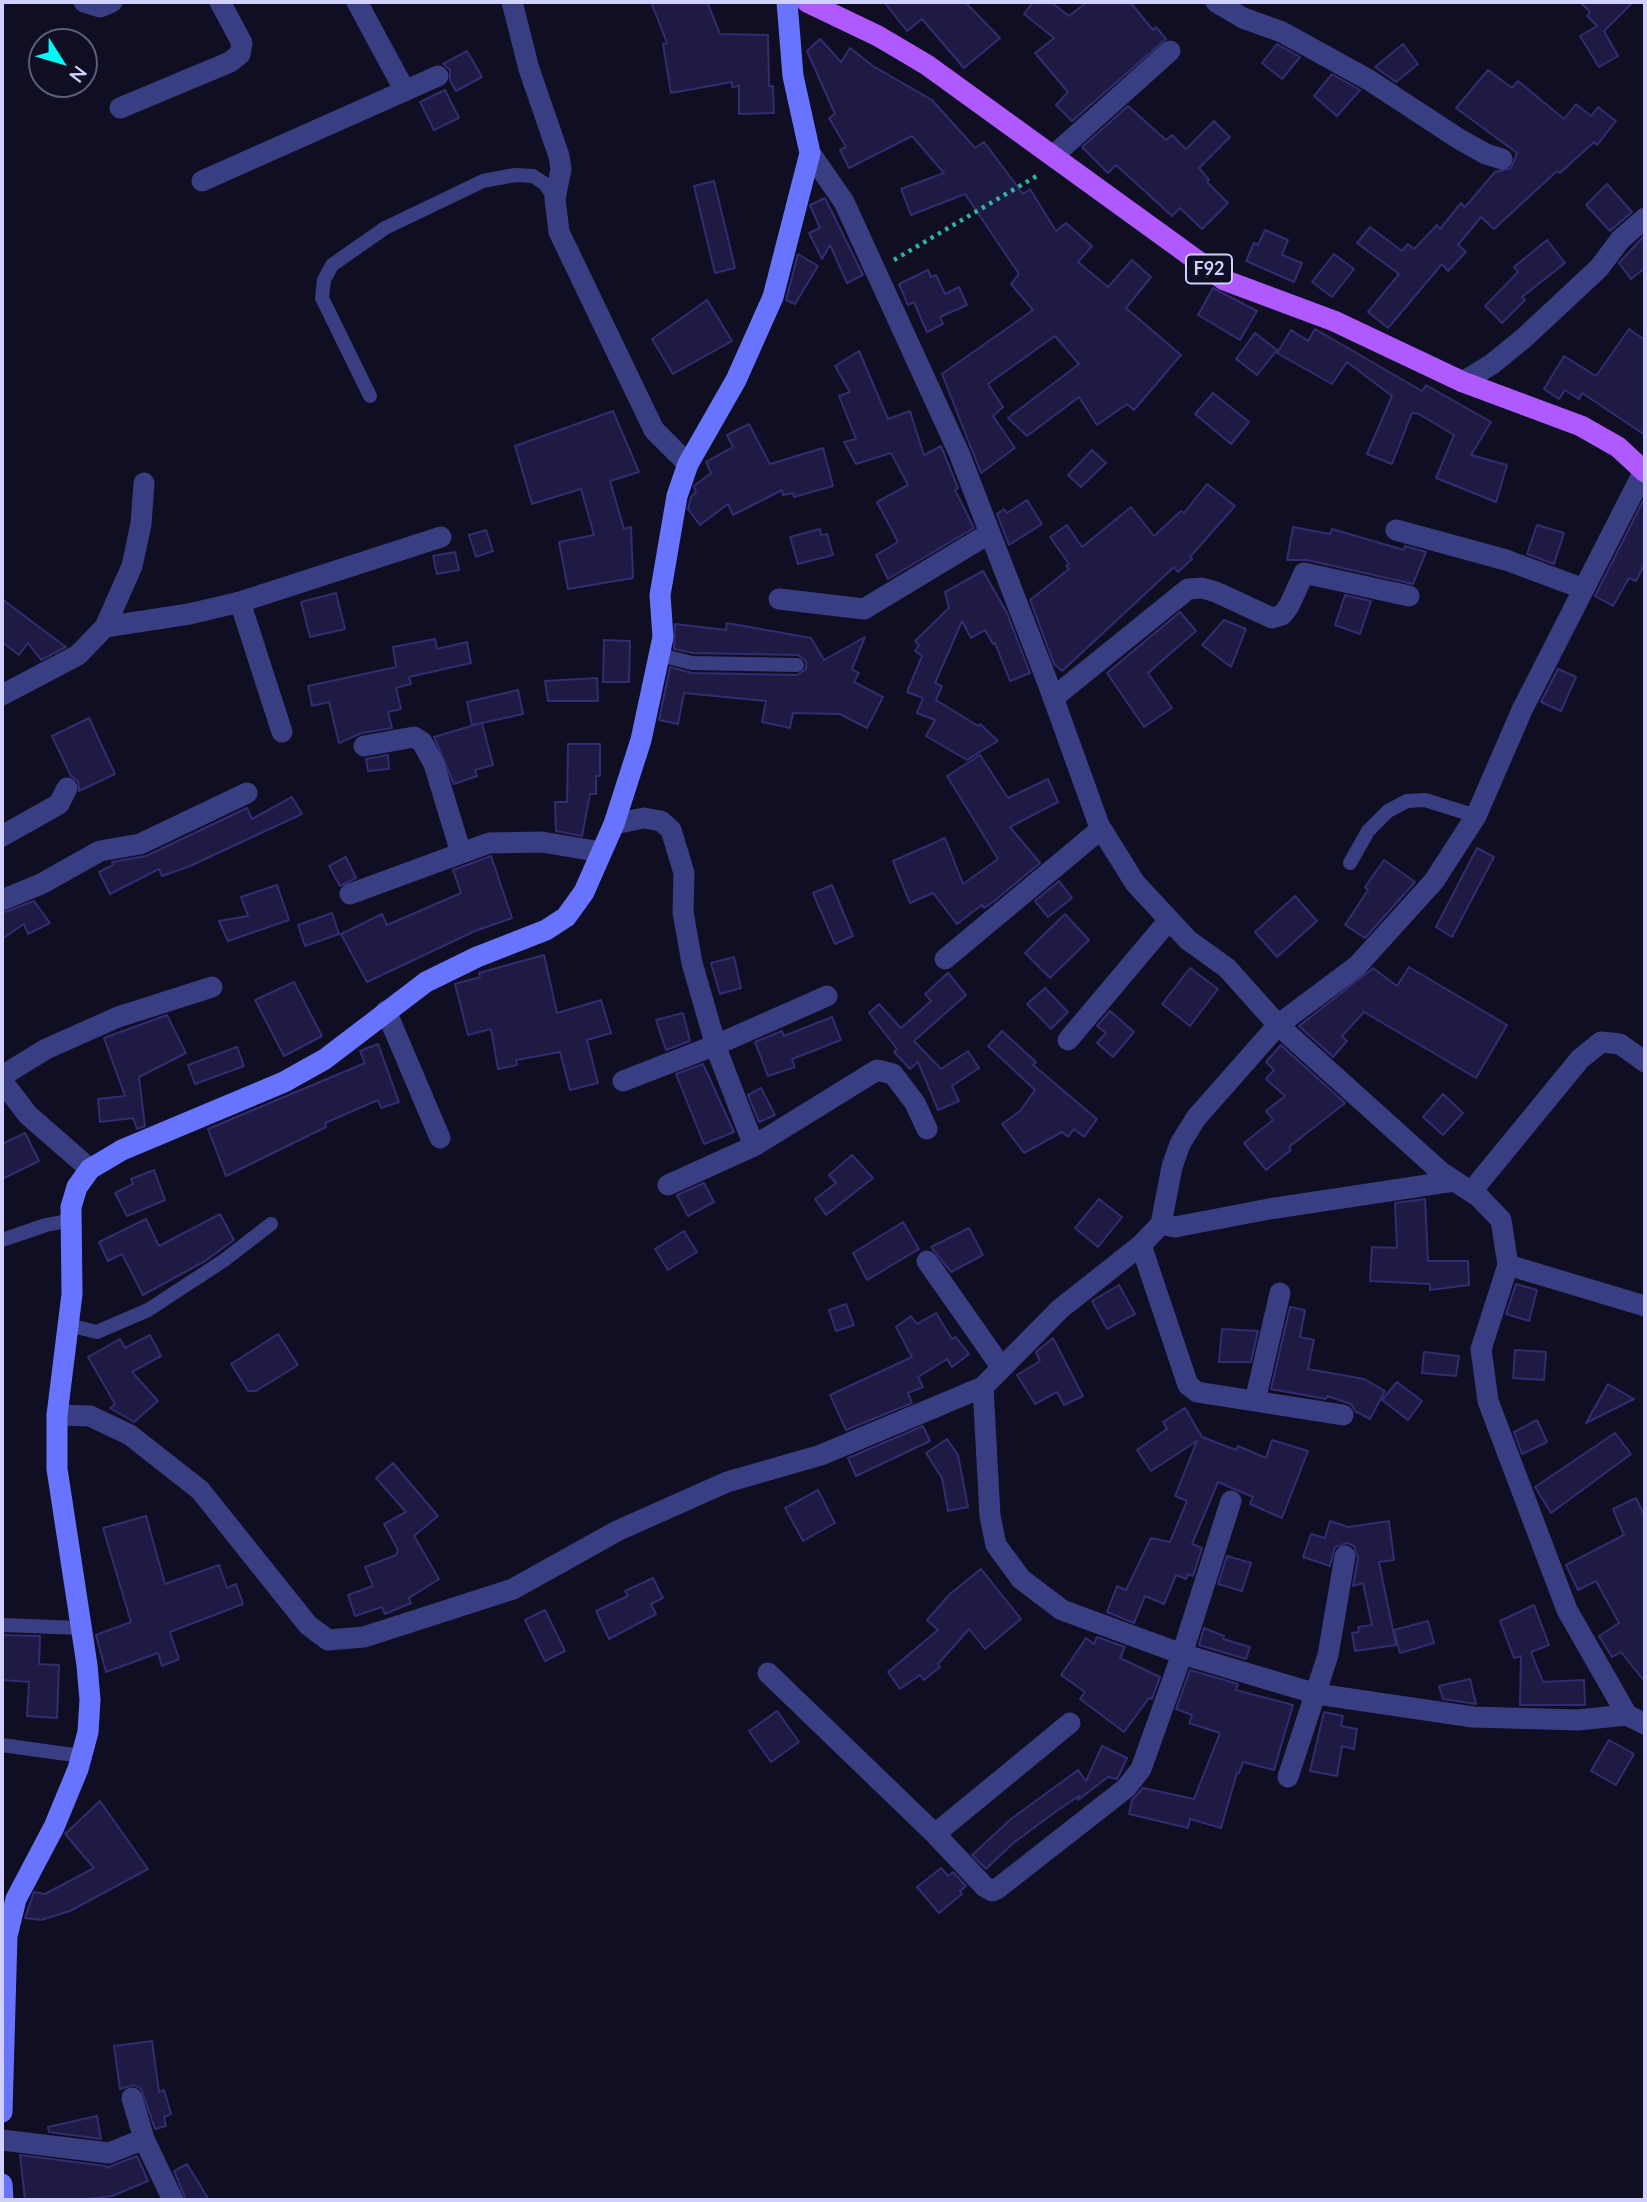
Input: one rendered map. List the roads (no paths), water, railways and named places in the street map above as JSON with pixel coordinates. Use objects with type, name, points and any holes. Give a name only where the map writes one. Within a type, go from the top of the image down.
[{"type":"main road","name":"F92","points":[[807,2],[878,36],[928,65],[1224,280],[1334,321],[1462,382],[1581,426],[1618,447],[1644,471]]},
{"type":"street","points":[[85,2],[100,7],[112,2]]},
{"type":"street","points":[[120,108],[230,62],[240,54],[242,43],[220,2]]},
{"type":"street","points":[[357,2],[405,90]]},
{"type":"street","points":[[512,2],[529,69],[562,169],[555,199],[559,232],[654,430],[688,464]]},
{"type":"street","points":[[787,2],[793,76],[810,153],[844,202],[959,453],[1101,829],[1135,883],[1188,940],[1227,968],[1278,1025],[1501,1220],[1508,1265],[1481,1349],[1488,1401],[1567,1610],[1636,1720]]},
{"type":"street","points":[[1216,2],[1243,18],[1293,38],[1368,80],[1459,139],[1486,154],[1502,159]]},
{"type":"street","points":[[1058,158],[1170,51]]},
{"type":"street","points":[[202,181],[438,76]]},
{"type":"street","points":[[2,2100],[7,1936],[16,1899],[54,1827],[88,1732],[90,1700],[57,1469],[57,1415],[74,1256],[71,1208],[77,1187],[90,1169],[122,1150],[284,1082],[325,1059],[426,982],[477,957],[546,930],[566,917],[584,892],[614,824],[641,740],[663,637],[660,595],[677,496],[688,464],[736,380],[773,298],[810,153]]},
{"type":"street","points":[[1462,382],[1492,364],[1524,338],[1600,268],[1620,240],[1645,218]]},
{"type":"street","points":[[57,1415],[90,1416],[130,1435],[200,1490],[307,1625],[328,1640],[364,1637],[513,1588],[617,1531],[727,1482],[821,1455],[983,1387],[1060,1309],[1141,1245],[1161,1224],[1180,1144],[1196,1118],[1278,1025],[1357,966],[1434,881],[1476,817],[1522,710],[1644,471]]},
{"type":"street","points":[[2,695],[78,655],[105,627],[132,566],[141,524],[144,483]]},
{"type":"street","points":[[1396,530],[1506,560],[1584,589]]},
{"type":"street","points":[[779,599],[864,609],[990,533]]},
{"type":"street","points":[[105,627],[189,614],[240,602],[440,537]]},
{"type":"street","points":[[1053,698],[1188,590],[1202,588],[1216,592],[1272,618],[1282,615],[1289,606],[1304,573],[1320,574],[1409,596]]},
{"type":"street","points":[[240,602],[282,732]]},
{"type":"street","points":[[364,746],[414,737],[422,742],[434,764],[461,853]]},
{"type":"street","points":[[2,836],[59,804],[67,788]]},
{"type":"street","points":[[2,900],[41,884],[100,851],[140,844],[247,793]]},
{"type":"street","points":[[614,824],[644,818],[661,821],[671,830],[684,873],[683,912],[692,963],[716,1045],[754,1146]]},
{"type":"street","points":[[945,959],[1101,829]]},
{"type":"street","points":[[350,894],[461,853],[500,842],[542,842],[601,852]]},
{"type":"street","points":[[1068,1040],[1169,920]]},
{"type":"street","points":[[2,1076],[46,1049],[118,1017],[212,987]]},
{"type":"street","points":[[623,1081],[716,1045],[827,996]]},
{"type":"street","points":[[386,1011],[440,1139]]},
{"type":"street","points":[[1161,1224],[1175,1227],[1269,1209],[1462,1186],[1580,1059],[1601,1042],[1620,1044],[1645,1062]]},
{"type":"street","points":[[668,1185],[754,1146],[877,1070],[886,1070],[893,1074],[915,1103],[927,1129]]},
{"type":"street","points":[[2,1081],[28,1115],[90,1169]]},
{"type":"street","points":[[1141,1245],[1188,1385],[1197,1392],[1343,1415]]},
{"type":"street","points":[[927,1261],[1002,1368]]},
{"type":"street","points":[[1508,1265],[1645,1306]]},
{"type":"street","points":[[1255,1401],[1280,1293]]},
{"type":"street","points":[[983,1387],[990,1516],[996,1545],[1021,1579],[1062,1611],[1182,1654],[1317,1694],[1473,1717],[1636,1720]]},
{"type":"street","points":[[768,1673],[935,1834],[985,1887],[992,1891],[998,1889],[1126,1788],[1141,1769],[1182,1654],[1231,1501]]},
{"type":"street","points":[[1288,1777],[1328,1655],[1345,1556]]},
{"type":"street","points":[[935,1834],[1070,1723]]},
{"type":"street","points":[[132,2098],[144,2139],[173,2200]]},
{"type":"street","points":[[2,2140],[109,2153],[144,2139]]},
{"type":"street","points":[[2,2184],[3,2200]]},
{"type":"lane","points":[[370,396],[322,298],[324,280],[332,265],[385,229],[484,181],[514,175],[533,176],[545,184],[555,199]]},
{"type":"lane","points":[[660,655],[692,663],[797,665]]},
{"type":"lane","points":[[1350,863],[1368,831],[1388,811],[1407,801],[1425,800],[1476,817]]},
{"type":"lane","points":[[2,1240],[46,1225],[72,1220]]},
{"type":"lane","points":[[68,1325],[97,1332],[148,1310],[223,1261],[271,1224]]},
{"type":"lane","points":[[2,1625],[81,1628]]},
{"type":"lane","points":[[2,1745],[81,1756]]}]
